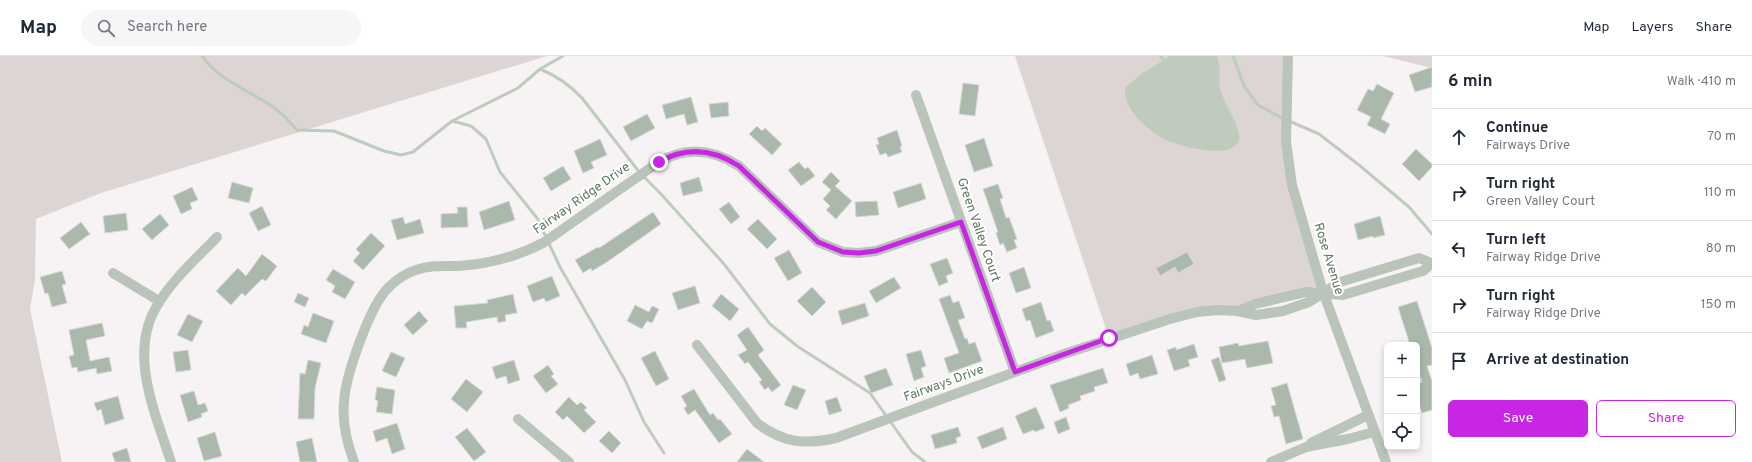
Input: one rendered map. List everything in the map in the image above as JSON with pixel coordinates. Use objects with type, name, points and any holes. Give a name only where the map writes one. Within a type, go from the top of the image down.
[{"type":"street","name":"Rose Avenue","points":[[1288,56],[1286,142],[1292,185],[1323,292],[1386,462]]},
{"type":"street","name":"Green Valley Court","points":[[916,95],[1015,372]]},
{"type":"street","name":"Fairway Ridge Drive","points":[[354,462],[346,437],[343,421],[346,386],[370,317],[379,299],[388,288],[406,274],[425,267],[496,261],[543,243],[659,162],[675,154],[685,151],[702,151],[720,155],[730,160],[739,166],[818,242],[843,252],[859,253],[876,251],[961,222]]},
{"type":"street","points":[[171,462],[145,371],[145,340],[159,301],[217,237]]},
{"type":"street","name":"Fairways Drive","points":[[696,345],[758,422],[779,437],[806,442],[836,438],[1109,338],[1170,319],[1197,312],[1218,310],[1237,311],[1256,315],[1283,311],[1308,302],[1340,282],[1419,258],[1432,264]]},
{"type":"street","points":[[1404,263],[1408,276]]},
{"type":"street","points":[[1323,292],[1343,295],[1423,271],[1432,264]]},
{"type":"street","points":[[113,273],[159,301]]},
{"type":"street","points":[[1306,447],[1312,441],[1368,415]]},
{"type":"street","points":[[518,420],[569,462]]},
{"type":"street","points":[[1271,462],[1306,447],[1348,439],[1374,432]]},
{"type":"shaded area","points":[[0,56],[547,56],[101,193],[36,219],[35,279],[30,309],[62,462],[0,462]]},
{"type":"shaded area","points":[[1015,56],[1288,56],[1286,142],[1323,292],[1218,310],[1109,338]]},
{"type":"shaded area","points":[[1170,56],[1217,56],[1220,68],[1221,92],[1238,130],[1239,140],[1235,146],[1219,151],[1197,149],[1177,144],[1155,134],[1132,112],[1125,95],[1126,87],[1140,75]]},
{"type":"shaded area","points":[[1383,56],[1432,56],[1432,68]]},
{"type":"building","points":[[1432,67],[1432,87],[1415,92],[1409,75]]},
{"type":"building","points":[[963,83],[979,85],[975,116],[959,114]]},
{"type":"building","points":[[1377,84],[1394,93],[1381,119],[1390,124],[1385,134],[1367,125],[1371,117],[1357,110],[1368,89],[1373,91]]},
{"type":"building","points":[[691,97],[698,122],[687,125],[684,114],[666,119],[662,105]]},
{"type":"building","points":[[728,102],[729,116],[711,118],[709,104]]},
{"type":"building","points":[[647,114],[655,128],[631,141],[623,127]]},
{"type":"building","points":[[757,126],[762,131],[765,128],[782,144],[772,155],[749,134]]},
{"type":"building","points":[[897,130],[902,146],[900,147],[902,152],[888,157],[886,153],[880,155],[876,145],[879,144],[877,138]]},
{"type":"building","points":[[984,138],[993,166],[974,172],[965,145]]},
{"type":"building","points":[[600,139],[607,155],[591,162],[594,168],[583,173],[574,151]]},
{"type":"building","points":[[1416,149],[1432,164],[1432,167],[1419,181],[1402,164]]},
{"type":"building","points":[[799,162],[805,169],[808,167],[815,176],[801,186],[788,170]]},
{"type":"building","points":[[563,166],[571,179],[551,191],[543,178]]},
{"type":"building","points":[[831,172],[840,181],[835,186],[852,201],[836,219],[826,210],[830,206],[823,199],[831,190],[822,182]]},
{"type":"building","points":[[699,177],[703,191],[683,196],[680,183]]},
{"type":"building","points":[[232,182],[253,188],[249,203],[228,198]]},
{"type":"building","points":[[921,183],[926,199],[898,208],[893,192]]},
{"type":"building","points":[[998,184],[1003,198],[1000,199],[1006,218],[1009,217],[1017,239],[1014,240],[1017,248],[1007,252],[1003,243],[1000,245],[996,233],[998,232],[983,189]]},
{"type":"building","points":[[192,187],[198,200],[190,203],[192,209],[181,214],[173,196]]},
{"type":"building","points":[[509,201],[515,220],[484,230],[479,212]]},
{"type":"building","points":[[877,201],[879,215],[856,217],[855,202]]},
{"type":"building","points":[[729,202],[740,217],[731,224],[719,209]]},
{"type":"building","points":[[262,206],[271,225],[258,231],[249,213]]},
{"type":"building","points":[[457,207],[467,207],[468,227],[441,228],[441,214],[458,213]]},
{"type":"building","points":[[653,212],[661,224],[607,262],[592,271],[591,268],[583,273],[575,260],[598,247],[599,248]]},
{"type":"building","points":[[126,213],[128,230],[105,233],[103,216]]},
{"type":"building","points":[[160,214],[169,225],[152,240],[142,229]]},
{"type":"building","points":[[1380,216],[1385,235],[1373,238],[1373,236],[1358,240],[1354,224]]},
{"type":"building","points":[[403,217],[405,224],[420,219],[424,233],[397,240],[391,220]]},
{"type":"building","points":[[758,219],[777,239],[767,249],[747,229]]},
{"type":"building","points":[[81,222],[90,234],[69,249],[60,238]]},
{"type":"building","points":[[371,233],[385,246],[363,270],[353,261],[360,253],[356,249]]},
{"type":"building","points":[[789,250],[802,273],[788,281],[774,258]]},
{"type":"building","points":[[1187,252],[1194,264],[1178,273],[1175,267],[1160,276],[1156,268]]},
{"type":"building","points":[[262,254],[277,266],[266,281],[262,279],[245,296],[242,293],[231,305],[216,291],[238,268],[246,276]]},
{"type":"building","points":[[947,258],[953,273],[946,276],[948,282],[939,286],[930,264]]},
{"type":"building","points":[[1024,267],[1031,288],[1016,293],[1009,273]]},
{"type":"building","points":[[333,269],[355,282],[345,299],[332,292],[335,286],[326,280]]},
{"type":"building","points":[[62,271],[66,284],[62,285],[67,303],[52,307],[48,293],[45,294],[40,277]]},
{"type":"building","points":[[552,276],[560,296],[546,302],[544,298],[533,302],[527,286]]},
{"type":"building","points":[[894,277],[901,288],[876,303],[869,291]]},
{"type":"building","points":[[695,286],[700,303],[678,310],[672,293]]},
{"type":"building","points":[[812,287],[826,302],[812,316],[797,301]]},
{"type":"building","points":[[298,293],[309,298],[305,307],[294,302]]},
{"type":"building","points":[[513,294],[517,313],[505,315],[506,321],[498,323],[497,317],[466,322],[467,328],[456,328],[454,306],[488,303],[487,300]]},
{"type":"building","points":[[721,294],[739,309],[730,321],[712,306]]},
{"type":"building","points":[[950,295],[953,303],[959,301],[965,318],[958,320],[965,339],[967,338],[969,344],[975,342],[982,361],[949,373],[944,358],[959,353],[939,299]]},
{"type":"building","points":[[1417,301],[1432,348],[1432,365],[1427,366],[1432,381],[1432,410],[1422,413],[1420,406],[1420,383],[1422,382],[1420,376],[1420,342],[1409,342],[1398,307]]},
{"type":"building","points":[[1041,302],[1047,321],[1050,320],[1054,331],[1036,338],[1030,320],[1026,321],[1022,309]]},
{"type":"building","points":[[865,303],[869,316],[842,325],[838,311]]},
{"type":"building","points":[[635,305],[649,312],[652,306],[659,309],[652,323],[647,321],[642,329],[627,321]]},
{"type":"building","points":[[419,311],[428,321],[413,335],[404,325]]},
{"type":"building","points":[[313,313],[334,321],[326,343],[301,334],[304,325],[308,327]]},
{"type":"building","points":[[188,314],[203,321],[192,342],[177,335]]},
{"type":"building","points":[[102,323],[105,336],[86,340],[90,361],[109,357],[112,371],[97,374],[96,368],[78,372],[77,367],[72,368],[69,356],[74,355],[69,330]]},
{"type":"building","points":[[748,327],[764,350],[758,355],[781,385],[772,392],[768,387],[765,390],[759,382],[762,380],[748,362],[745,364],[738,355],[747,350],[737,335]]},
{"type":"building","points":[[1268,341],[1273,363],[1247,368],[1245,359],[1222,363],[1219,347],[1238,343],[1239,346]]},
{"type":"building","points":[[1194,344],[1198,357],[1188,360],[1190,366],[1174,371],[1167,350],[1176,347],[1176,350]]},
{"type":"building","points":[[188,350],[191,370],[176,372],[173,352]]},
{"type":"building","points":[[921,350],[926,366],[921,368],[924,377],[914,381],[906,354]]},
{"type":"building","points":[[655,351],[669,379],[656,386],[641,358]]},
{"type":"building","points":[[391,352],[405,358],[396,377],[382,371]]},
{"type":"building","points":[[1152,355],[1158,374],[1140,379],[1138,373],[1130,376],[1126,364]]},
{"type":"building","points":[[1219,357],[1226,380],[1219,382],[1211,360]]},
{"type":"building","points":[[308,360],[321,363],[315,388],[314,419],[298,419],[300,373],[305,374]]},
{"type":"building","points":[[514,360],[520,380],[508,384],[506,376],[496,379],[492,367]]},
{"type":"building","points":[[548,365],[554,374],[551,376],[558,384],[546,393],[533,376]]},
{"type":"building","points":[[886,368],[893,385],[871,393],[864,376]]},
{"type":"building","points":[[1103,368],[1108,383],[1094,387],[1095,391],[1080,396],[1081,400],[1068,405],[1069,408],[1060,412],[1050,385]]},
{"type":"building","points":[[466,379],[483,392],[467,412],[451,399]]},
{"type":"building","points":[[1287,383],[1303,439],[1286,444],[1279,416],[1274,417],[1271,406],[1276,405],[1271,388]]},
{"type":"building","points":[[793,385],[806,390],[797,410],[784,405]]},
{"type":"building","points":[[377,387],[395,390],[392,414],[376,412],[378,401],[375,400]]},
{"type":"building","points":[[694,389],[710,415],[713,413],[718,420],[720,419],[732,434],[719,443],[695,410],[688,415],[684,408],[687,406],[681,396]]},
{"type":"building","points":[[194,391],[198,405],[205,403],[208,411],[201,414],[202,417],[188,422],[180,395]]},
{"type":"building","points":[[118,396],[124,419],[105,425],[101,409],[97,411],[94,403]]},
{"type":"building","points":[[569,397],[577,405],[581,402],[587,408],[584,410],[596,422],[584,433],[567,416],[563,420],[555,412]]},
{"type":"building","points":[[837,397],[842,411],[829,415],[825,401]]},
{"type":"building","points":[[1036,407],[1045,428],[1035,432],[1034,430],[1023,434],[1015,416]]},
{"type":"building","points":[[1066,417],[1070,429],[1058,434],[1054,422]]},
{"type":"building","points":[[397,423],[405,449],[392,454],[387,438],[376,442],[373,431]]},
{"type":"building","points":[[958,427],[961,436],[956,438],[957,443],[935,449],[931,435]]},
{"type":"building","points":[[1003,427],[1007,439],[982,449],[977,437]]},
{"type":"building","points":[[467,428],[486,452],[474,461],[455,437]]},
{"type":"building","points":[[609,431],[621,443],[612,453],[599,441]]},
{"type":"building","points":[[215,432],[222,456],[204,461],[197,438]]},
{"type":"building","points":[[312,438],[317,462],[300,462],[296,442]]},
{"type":"building","points":[[127,448],[131,462],[115,462],[112,453]]},
{"type":"building","points":[[747,449],[764,462],[737,462]]},
{"type":"waterway","points":[[202,56],[218,73],[277,110],[297,130],[334,131],[384,151],[401,155],[413,152],[452,121],[518,88],[540,69],[563,56]]},
{"type":"waterway","points":[[1161,56],[1164,61]]},
{"type":"waterway","points":[[1233,56],[1244,86],[1258,105],[1284,119]]},
{"type":"waterway","points":[[540,69],[562,81],[582,98],[640,173],[724,264],[770,324],[797,346],[870,393],[912,452],[925,462]]},
{"type":"waterway","points":[[452,121],[471,126],[486,139],[500,172],[537,218],[560,267],[625,380],[644,422],[664,453]]},
{"type":"waterway","points":[[1289,121],[1319,134],[1359,165],[1409,207],[1432,234]]},
{"type":"route","points":[[659,162],[685,151],[697,150],[720,155],[739,166],[818,242],[843,252],[859,253],[876,251],[961,222],[1015,372],[1109,338]]}]
